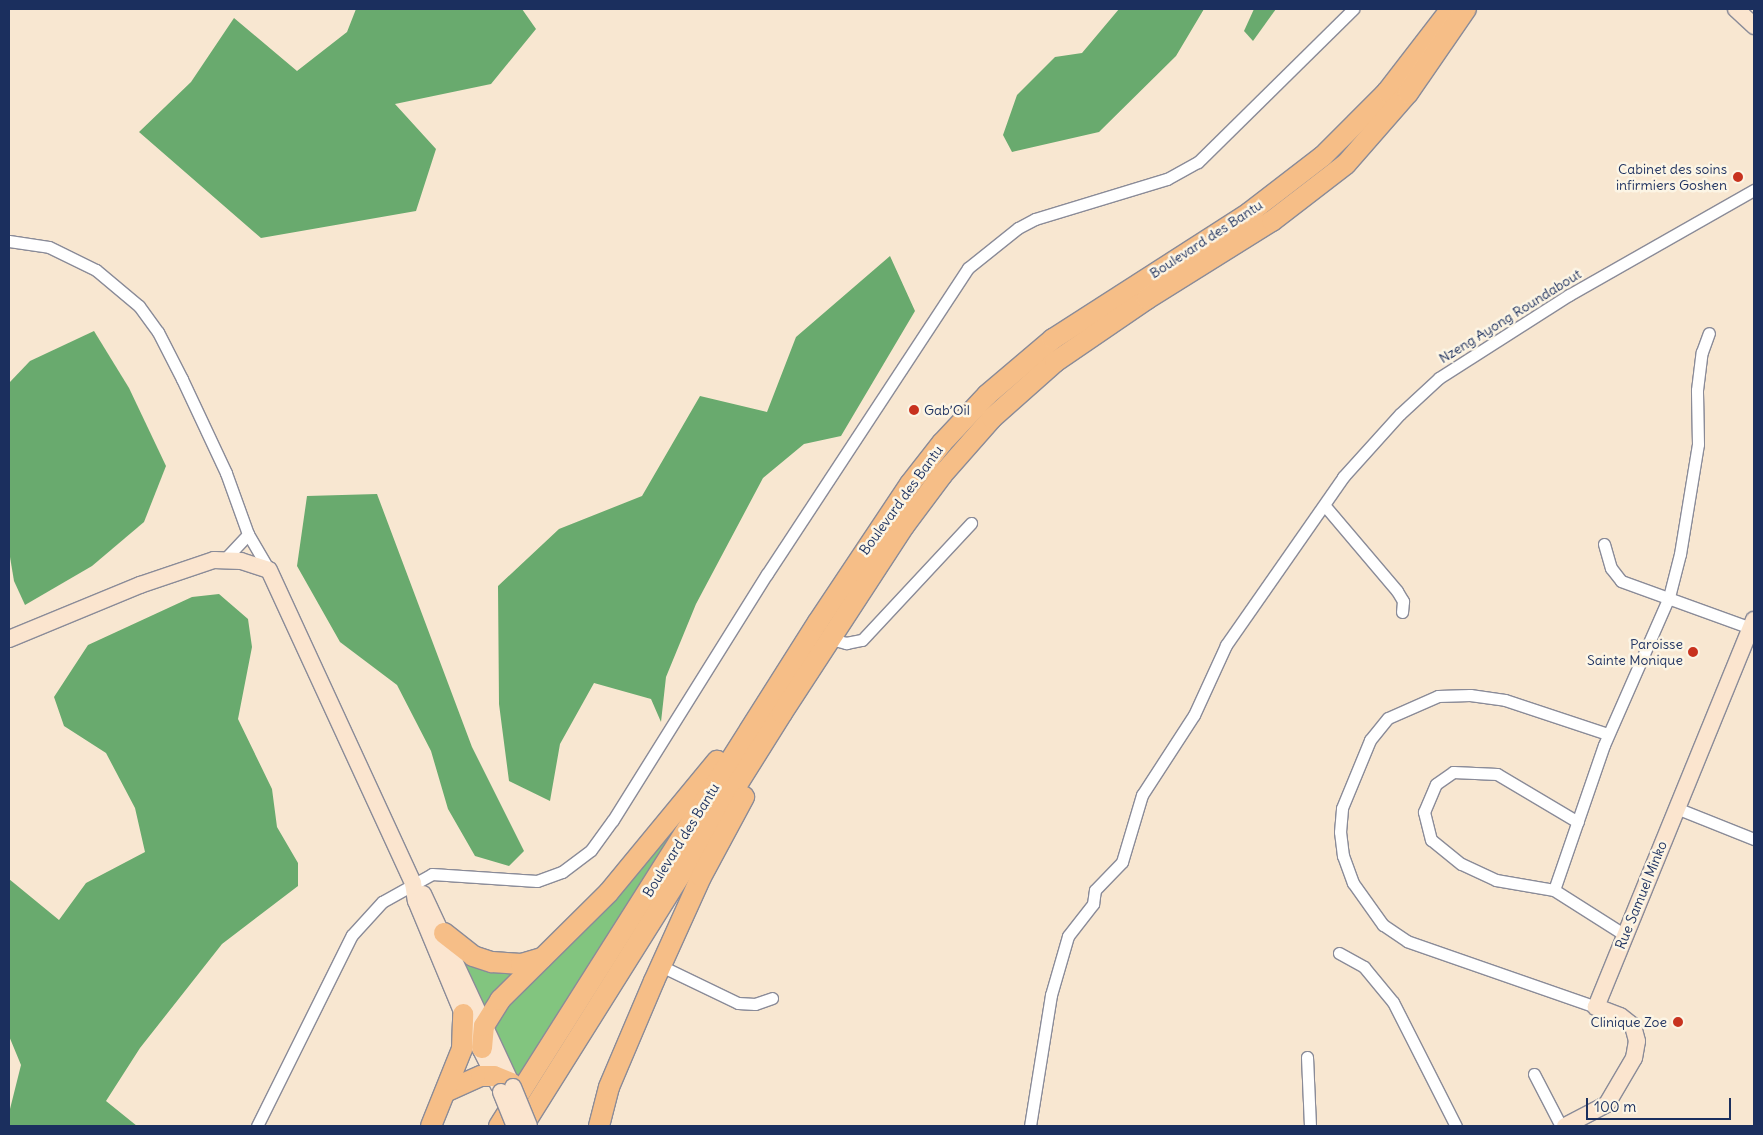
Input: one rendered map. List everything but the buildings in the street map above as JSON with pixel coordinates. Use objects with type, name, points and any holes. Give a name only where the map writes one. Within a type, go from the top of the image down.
[{"type":"highway","points":[[1332,148],[1438,9]]},
{"type":"highway","name":"Boulevard des Bantu","points":[[499,1126],[818,622],[922,467],[1008,376],[1092,312],[1249,213],[1332,148],[1387,92],[1451,9]]},
{"type":"highway","name":"Boulevard des Bantu","points":[[523,1126],[806,676],[942,475],[1026,387],[1109,324],[1272,221],[1346,164],[1403,99],[1466,9]]},
{"type":"highway","points":[[1346,164],[1398,112],[1482,9]]},
{"type":"highway","points":[[482,1048],[484,1026],[500,1000],[609,892],[660,833],[723,753],[818,622]]},
{"type":"highway","points":[[599,1126],[609,1087],[660,966],[701,877],[790,714],[806,676]]},
{"type":"highway","points":[[444,933],[473,956],[492,962],[521,964],[542,958]]},
{"type":"highway","points":[[431,1126],[447,1091],[462,1049],[463,1014]]},
{"type":"highway","points":[[447,1091],[481,1076],[505,1085]]},
{"type":"street","points":[[257,1126],[352,935],[382,902],[432,874],[536,881],[562,872],[591,850],[613,820],[767,574],[968,268],[1018,228],[1035,219],[1167,179],[1198,162],[1353,9]]},
{"type":"street","points":[[1736,9],[1754,26]]},
{"type":"street","name":"Nzeng Ayong Roundabout","points":[[1030,1126],[1050,995],[1062,948],[1075,924],[1092,904],[1095,890],[1122,862],[1142,795],[1194,716],[1226,646],[1325,506],[1343,477],[1400,414],[1439,378],[1569,295],[1754,190]]},
{"type":"street","points":[[9,241],[49,247],[96,270],[139,306],[158,332],[226,473],[248,534],[269,570],[413,883],[416,901],[463,1014],[529,1126]]},
{"type":"street","points":[[1554,890],[1558,871],[1578,822],[1608,734],[1669,597],[1680,554],[1698,444],[1697,390],[1709,333]]},
{"type":"street","points":[[1325,506],[1397,591],[1403,601],[1402,612]]},
{"type":"street","points":[[831,640],[846,643],[862,640],[971,523]]},
{"type":"street","points":[[9,640],[140,585],[224,559],[248,534]]},
{"type":"street","points":[[1604,544],[1611,568],[1621,581],[1669,597],[1698,611],[1752,624]]},
{"type":"street","points":[[224,559],[269,570]]},
{"type":"street","name":"Rue Samuel Minko","points":[[1596,1007],[1752,624]]},
{"type":"street","points":[[1534,1074],[1563,1126],[1607,1104],[1634,1058],[1638,1041],[1633,1026],[1620,1016],[1407,941],[1383,925],[1353,883],[1343,856],[1340,832],[1342,808],[1370,740],[1388,718],[1438,696],[1470,695],[1505,700],[1608,734]]},
{"type":"street","points":[[1578,822],[1497,774],[1453,772],[1436,784],[1424,812],[1431,840],[1461,864],[1496,880],[1554,890],[1625,935]]},
{"type":"street","points":[[1676,808],[1754,838]]},
{"type":"street","points":[[413,883],[425,895],[444,933],[484,1026],[505,1085],[515,1126]]},
{"type":"street","points":[[1339,953],[1364,967],[1393,1002],[1456,1126]]},
{"type":"street","points":[[660,966],[738,1003],[755,1004],[772,998]]},
{"type":"street","points":[[1307,1057],[1310,1126]]},
{"type":"green space","points":[[356,9],[522,9],[536,29],[491,84],[395,104],[436,149],[416,211],[261,238],[139,132],[191,82],[234,18],[297,71],[347,32]]},
{"type":"green space","points":[[1119,9],[1204,9],[1176,56],[1099,132],[1012,152],[1003,135],[1017,95],[1055,57],[1082,53]]},
{"type":"green space","points":[[1254,9],[1276,9],[1253,41],[1244,31]]},
{"type":"green space","points":[[890,256],[915,311],[841,436],[804,444],[763,478],[696,604],[666,677],[661,722],[651,699],[594,683],[560,744],[550,801],[509,781],[499,704],[498,586],[559,529],[642,496],[700,396],[767,412],[796,337]]},
{"type":"green space","points":[[94,331],[129,388],[166,466],[144,522],[92,566],[25,605],[14,581],[9,551],[9,383],[30,361]]},
{"type":"green space","points":[[377,494],[472,747],[524,851],[509,866],[475,856],[448,809],[431,751],[397,685],[340,642],[297,566],[307,496]]},
{"type":"green space","points":[[219,594],[248,619],[252,647],[238,719],[272,789],[277,827],[298,863],[298,886],[222,944],[140,1048],[106,1101],[137,1126],[9,1126],[9,1113],[21,1065],[9,1036],[9,879],[59,920],[86,883],[145,852],[135,808],[106,753],[64,726],[54,697],[88,645],[192,597]]},
{"type":"green space","points":[[684,813],[684,819],[517,1077],[494,1028],[495,1020]]},
{"type":"green space","points":[[459,953],[525,968],[485,1011]]},
{"type":"place","name":"Cabinet des soins infirmiers Goshen","points":[[1738,177]]},
{"type":"place","name":"Gab’Oil","points":[[914,410]]},
{"type":"place","name":"Paroisse Sainte Monique","points":[[1693,652]]},
{"type":"place","name":"Clinique Zoe","points":[[1678,1022]]}]
